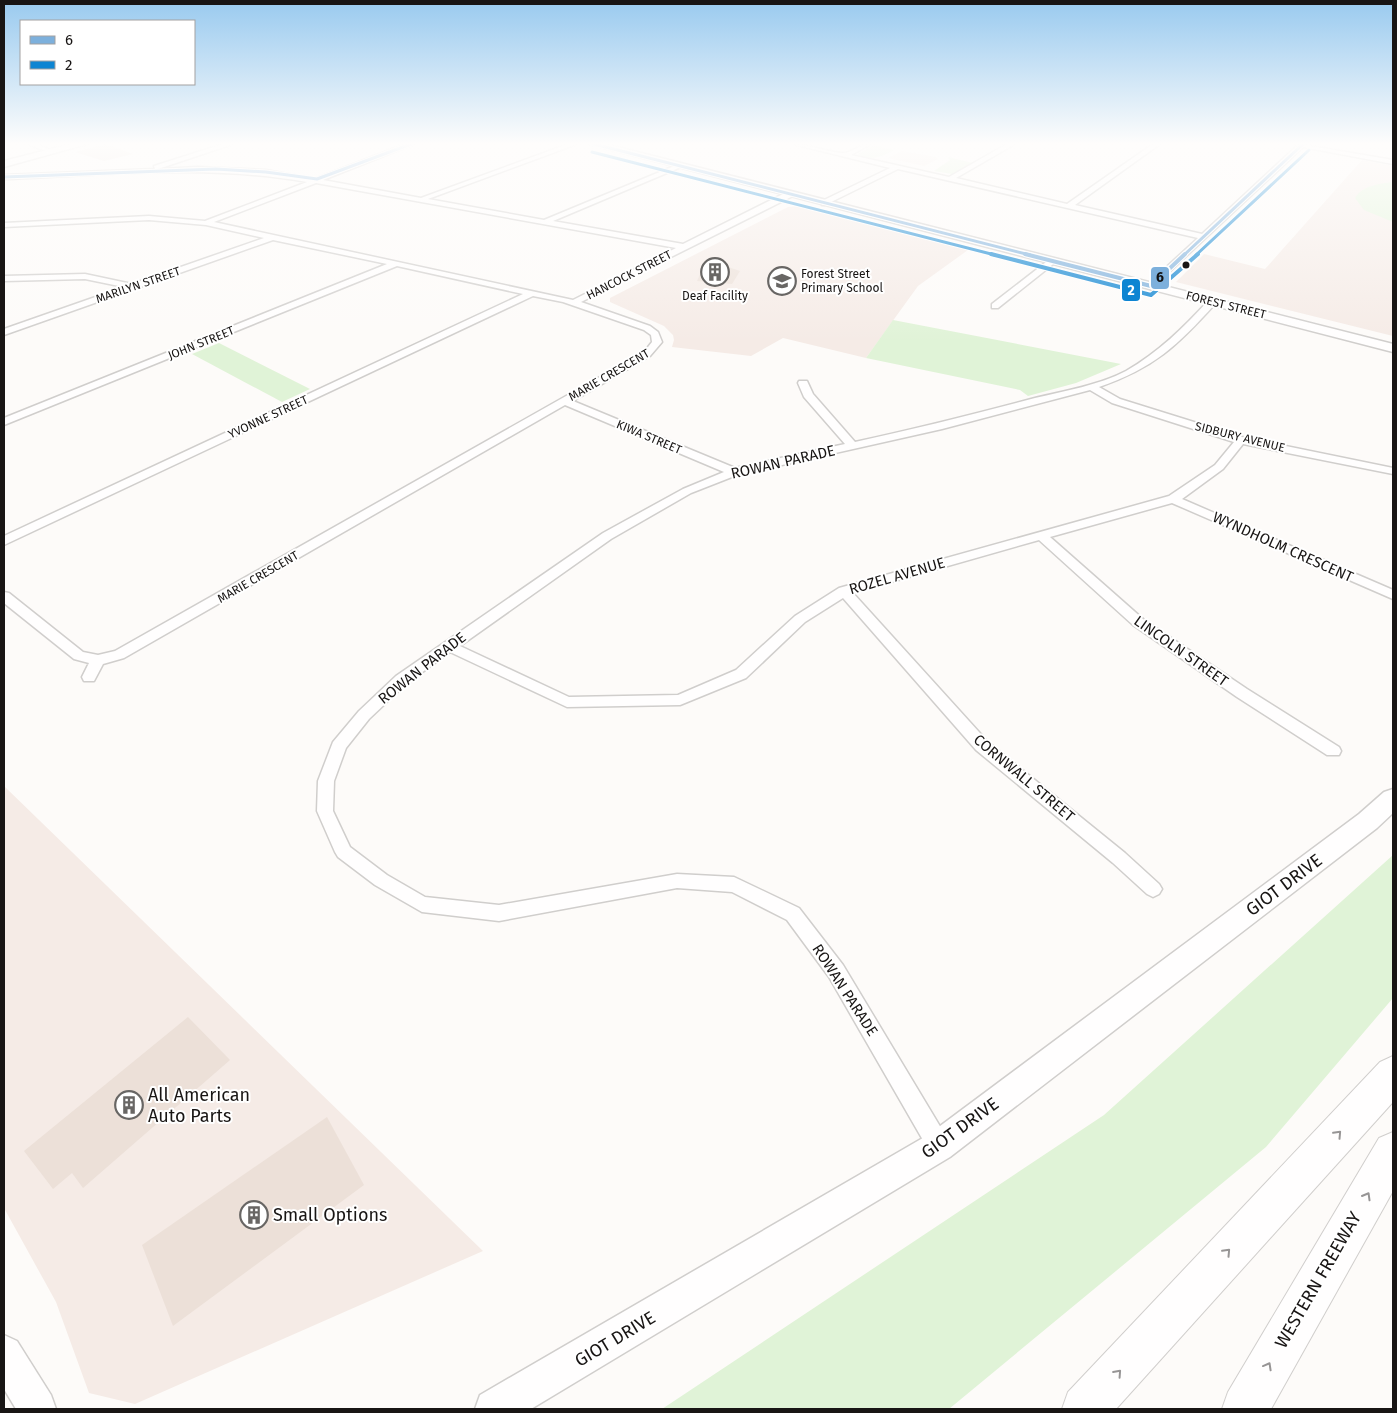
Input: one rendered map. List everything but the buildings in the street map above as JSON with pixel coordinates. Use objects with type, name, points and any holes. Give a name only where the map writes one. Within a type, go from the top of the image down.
[{"type":"highway","points":[[1085,1409],[1221,1259],[1393,1075]]},
{"type":"highway","name":"WESTERN FREEWAY","points":[[1245,1409],[1393,1152]]},
{"type":"street","points":[[206,223],[239,210]]},
{"type":"street","points":[[481,210],[684,247]]},
{"type":"street","points":[[547,222],[576,210]]},
{"type":"street","name":"HANCOCK STREET","points":[[575,302],[758,210]]},
{"type":"street","name":"FOREST STREET","points":[[852,210],[1393,348]]},
{"type":"street","points":[[1086,210],[1203,237]]},
{"type":"street","points":[[1151,286],[1232,210]]},
{"type":"street","name":"MARIE CRESCENT","points":[[4,225],[149,218],[206,223],[575,302],[650,329],[655,334],[658,342],[647,354],[136,647],[119,655],[98,660]]},
{"type":"street","name":"MARILYN STREET","points":[[4,332],[272,237]]},
{"type":"street","points":[[995,306],[1053,262]]},
{"type":"street","name":"JOHN STREET","points":[[4,422],[398,263]]},
{"type":"street","points":[[4,278],[84,277],[120,282],[132,287]]},
{"type":"street","name":"YVONNE STREET","points":[[4,542],[532,293]]},
{"type":"street","name":"ROWAN PARADE","points":[[939,1146],[836,971],[793,914],[734,885],[677,881],[499,913],[422,904],[381,880],[344,852],[325,811],[326,781],[339,746],[364,715],[395,686],[607,536],[687,491],[734,472],[853,447],[1091,388],[1127,374],[1157,356],[1179,338],[1212,302]]},
{"type":"street","points":[[803,383],[808,396],[853,447]]},
{"type":"street","name":"SIDBURY AVENUE","points":[[1091,388],[1116,401],[1240,440],[1393,471]]},
{"type":"street","name":"KIWA STREET","points":[[564,401],[734,472]]},
{"type":"street","name":"ROZEL AVENUE","points":[[449,646],[566,702],[680,700],[741,674],[800,619],[844,591],[1173,499],[1214,473],[1232,456],[1240,440]]},
{"type":"street","name":"WYNDHOLM CRESCENT","points":[[1173,499],[1393,595]]},
{"type":"street","name":"LINCOLN STREET","points":[[1040,535],[1091,578],[1138,622],[1242,693],[1333,751]]},
{"type":"street","name":"CORNWALL STREET","points":[[844,591],[982,746],[1119,858],[1153,889]]},
{"type":"street","points":[[4,596],[79,656],[98,660],[89,677]]},
{"type":"street","name":"GIOT DRIVE","points":[[494,1409],[589,1355],[939,1146],[1368,821],[1393,799]]},
{"type":"street","points":[[4,1354],[37,1409]]},
{"type":"shaded area","name":"Forest Street Primary School","points":[[782,210],[814,210],[968,250],[918,286],[866,358],[783,338],[751,356],[672,347],[673,335],[664,326],[610,302],[610,298]]},
{"type":"shaded area","points":[[1318,210],[1393,210],[1393,336],[1176,282],[1204,254],[1265,269]]},
{"type":"shaded area","points":[[4,786],[483,1251],[135,1404],[89,1393],[56,1302],[4,1208]]},
{"type":"green space","points":[[1364,210],[1393,210],[1393,222]]},
{"type":"green space","points":[[893,320],[1121,364],[1076,383],[1028,396],[1020,390],[866,358]]},
{"type":"green space","points":[[219,343],[310,389],[282,402],[192,354]]},
{"type":"green space","points":[[1393,855],[1393,998],[1266,1147],[949,1409],[662,1409],[1104,1115]]},
{"type":"transit line","name":"2","points":[[818,210],[1151,295],[1157,292],[1245,210]]},
{"type":"transit line","name":"6","points":[[853,210],[1151,286],[1232,210]]},
{"type":"place","name":"Deaf Facility","points":[[715,272]]},
{"type":"place","name":"Forest Street Primary School","points":[[782,281]]},
{"type":"place","name":"All American Auto Parts","points":[[129,1105]]},
{"type":"place","name":"Small Options","points":[[254,1215]]}]
